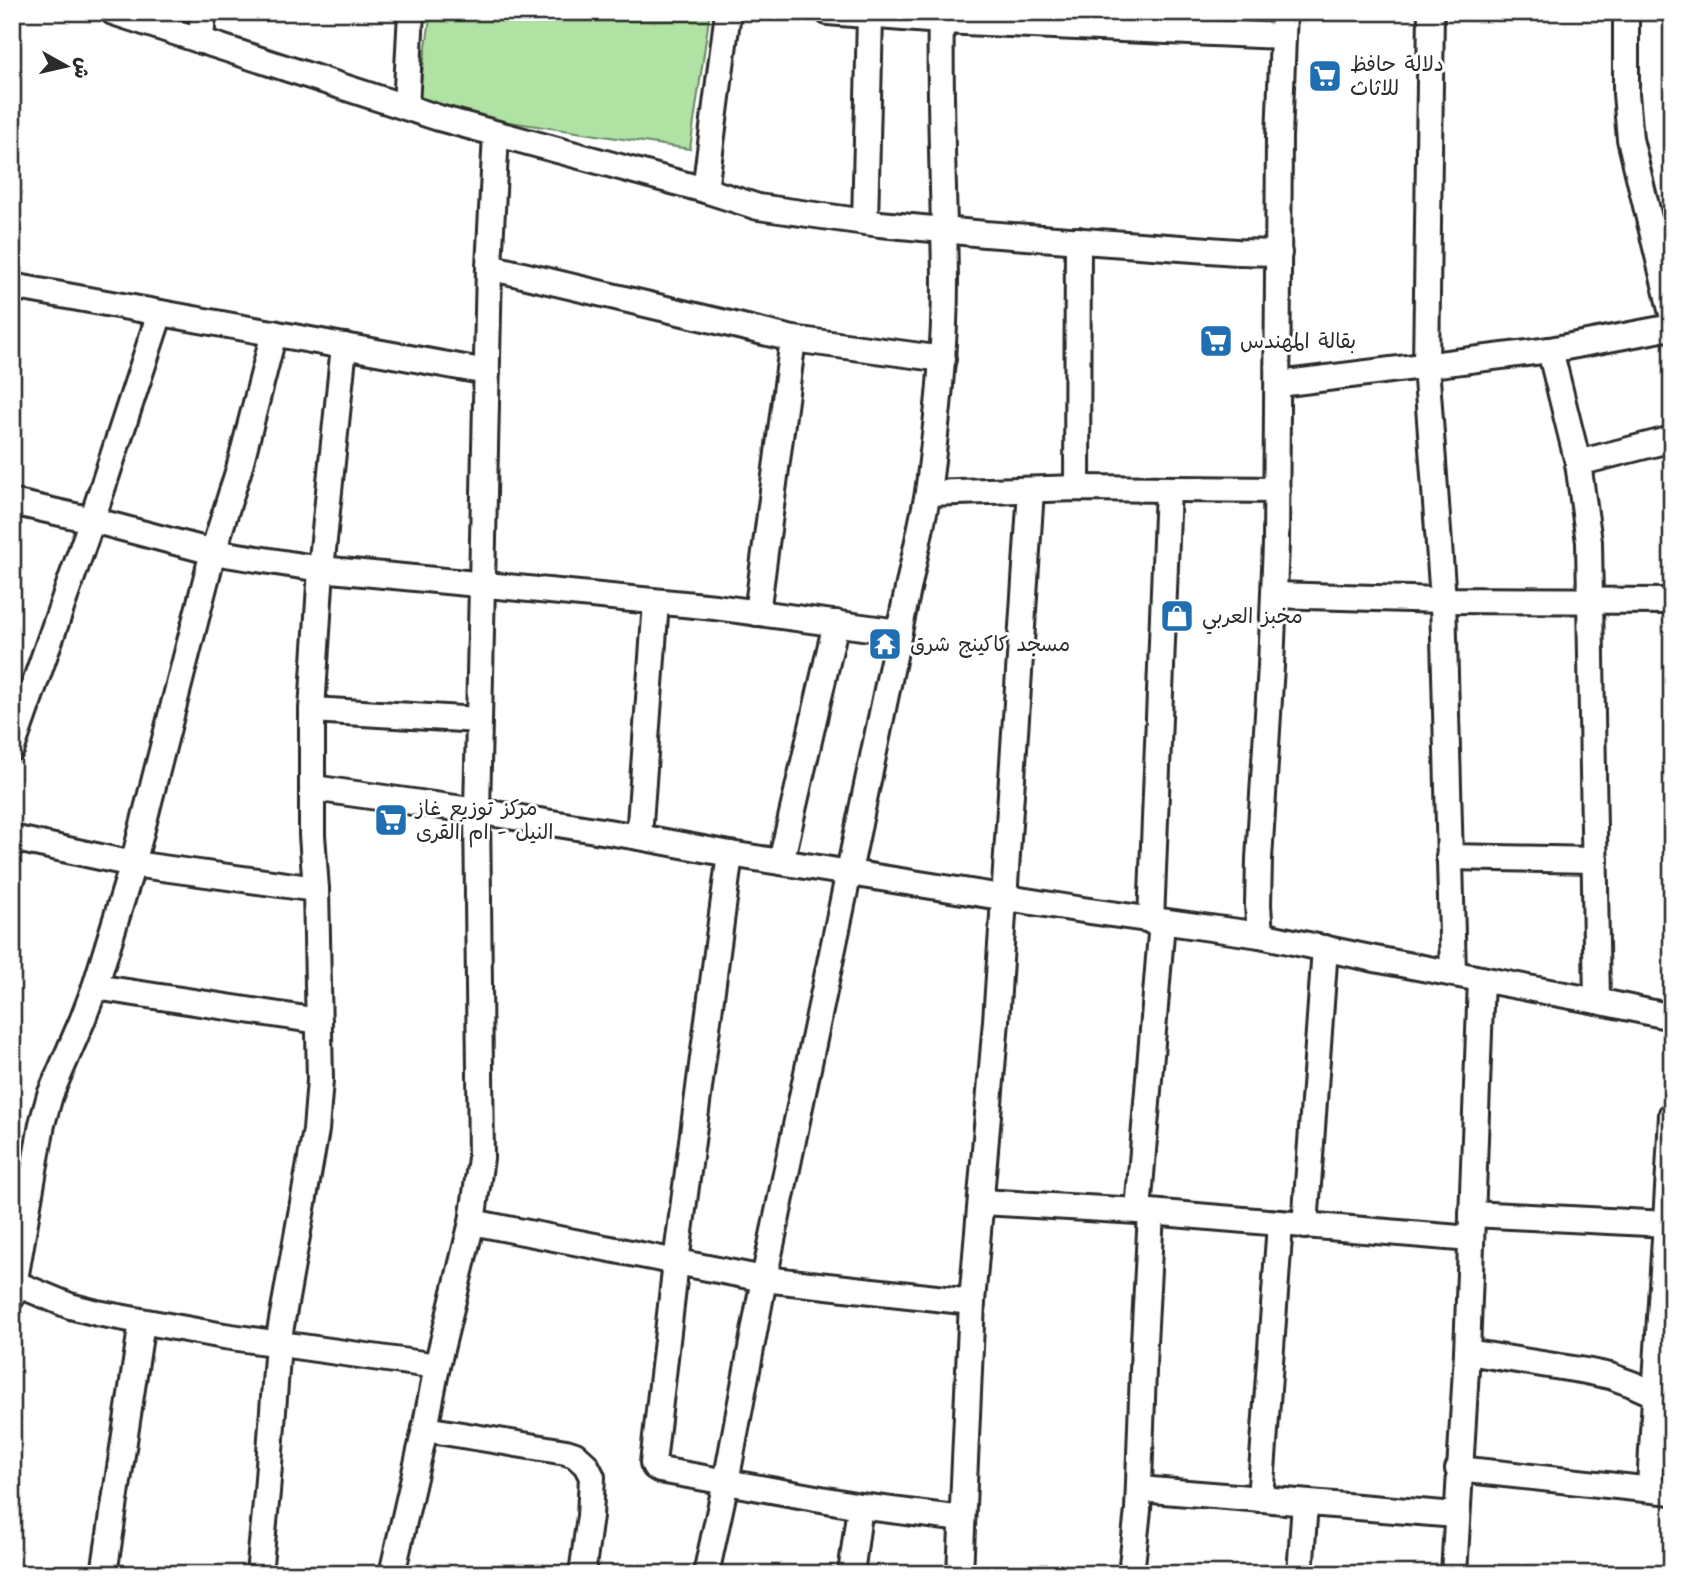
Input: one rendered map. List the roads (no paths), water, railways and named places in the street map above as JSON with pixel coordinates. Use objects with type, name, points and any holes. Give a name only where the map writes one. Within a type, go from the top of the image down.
[{"type":"street","points":[[113,12],[439,118],[705,190],[758,207],[943,230],[1279,253]]},
{"type":"street","points":[[201,41],[202,12]]},
{"type":"street","points":[[406,107],[411,12]]},
{"type":"street","points":[[705,190],[729,12]]},
{"type":"street","points":[[828,12],[870,17],[1284,24],[1279,137],[1277,490],[1274,595],[1259,859],[1260,935]]},
{"type":"street","points":[[1431,12],[1426,365],[1443,600],[1453,973]]},
{"type":"street","points":[[1626,12],[1626,94],[1630,139],[1672,314]]},
{"type":"street","points":[[865,222],[870,17]]},
{"type":"street","points":[[706,1574],[764,1279],[928,493],[943,359],[945,280],[941,17]]},
{"type":"street","points":[[392,1574],[437,1366],[472,1222],[481,1158],[477,811],[489,267],[495,134]]},
{"type":"street","points":[[1077,488],[1078,240]]},
{"type":"street","points":[[489,267],[793,339],[943,359]]},
{"type":"street","points":[[12,286],[487,372]]},
{"type":"street","points":[[12,747],[92,520],[160,313]]},
{"type":"street","points":[[1279,384],[1550,350],[1672,327]]},
{"type":"street","points":[[274,333],[239,469],[213,552],[132,864],[95,987],[50,1094],[42,1124],[13,1287],[69,1306],[142,1322],[437,1366]]},
{"type":"street","points":[[757,613],[793,339]]},
{"type":"street","points":[[259,1574],[278,1343],[316,1130],[320,1080],[316,889],[312,835],[312,710],[321,569],[344,346]]},
{"type":"street","points":[[1550,350],[1578,463],[1588,542],[1597,1001]]},
{"type":"street","points":[[1578,463],[1672,439]]},
{"type":"street","points":[[928,493],[1077,488],[1277,490]]},
{"type":"street","points":[[1131,1574],[1139,1489],[1144,1343],[1144,1212],[1157,921],[1168,489]]},
{"type":"street","points":[[960,1574],[972,1302],[996,1020],[1031,490]]},
{"type":"street","points":[[12,502],[213,552],[321,569],[715,607],[899,632]]},
{"type":"street","points":[[1274,595],[1443,600],[1672,601]]},
{"type":"street","points":[[639,838],[656,601]]},
{"type":"street","points":[[781,862],[836,623]]},
{"type":"street","points":[[312,710],[479,720]]},
{"type":"street","points":[[313,788],[477,811],[1004,898],[1260,935],[1672,1017]]},
{"type":"street","points":[[12,838],[132,864],[316,889]]},
{"type":"street","points":[[730,854],[676,1262],[653,1462],[660,1470],[860,1506],[962,1519]]},
{"type":"street","points":[[1450,857],[1595,860]]},
{"type":"street","points":[[1305,1226],[1325,948]]},
{"type":"street","points":[[1454,1574],[1482,979]]},
{"type":"street","points":[[95,987],[319,1021]]},
{"type":"street","points":[[1458,1469],[1661,1491],[1672,1114]]},
{"type":"street","points":[[981,1202],[1144,1212],[1471,1239]]},
{"type":"street","points":[[1472,1214],[1667,1224]]},
{"type":"street","points":[[472,1222],[764,1279],[972,1302]]},
{"type":"street","points":[[1260,1499],[1280,1224]]},
{"type":"street","points":[[104,1574],[142,1322]]},
{"type":"street","points":[[1466,1352],[1598,1373],[1632,1384],[1663,1399]]},
{"type":"street","points":[[425,1429],[566,1452],[575,1455],[586,1465],[592,1477],[582,1574]]},
{"type":"street","points":[[1139,1489],[1456,1515]]},
{"type":"street","points":[[1300,1574],[1305,1503]]},
{"type":"street","points":[[851,1574],[860,1506]]},
{"type":"place","name":"دلالة حافظ للاثاث","points":[[1325,76]]},
{"type":"place","name":"بقالة المهندس","points":[[1216,341]]},
{"type":"place","name":"مخبز العربي","points":[[1177,616]]},
{"type":"place","name":"مسجد كاكينج شرق","points":[[885,644]]},
{"type":"place","name":"مركز توزيع غاز النيل - ام القرى","points":[[391,820]]}]
